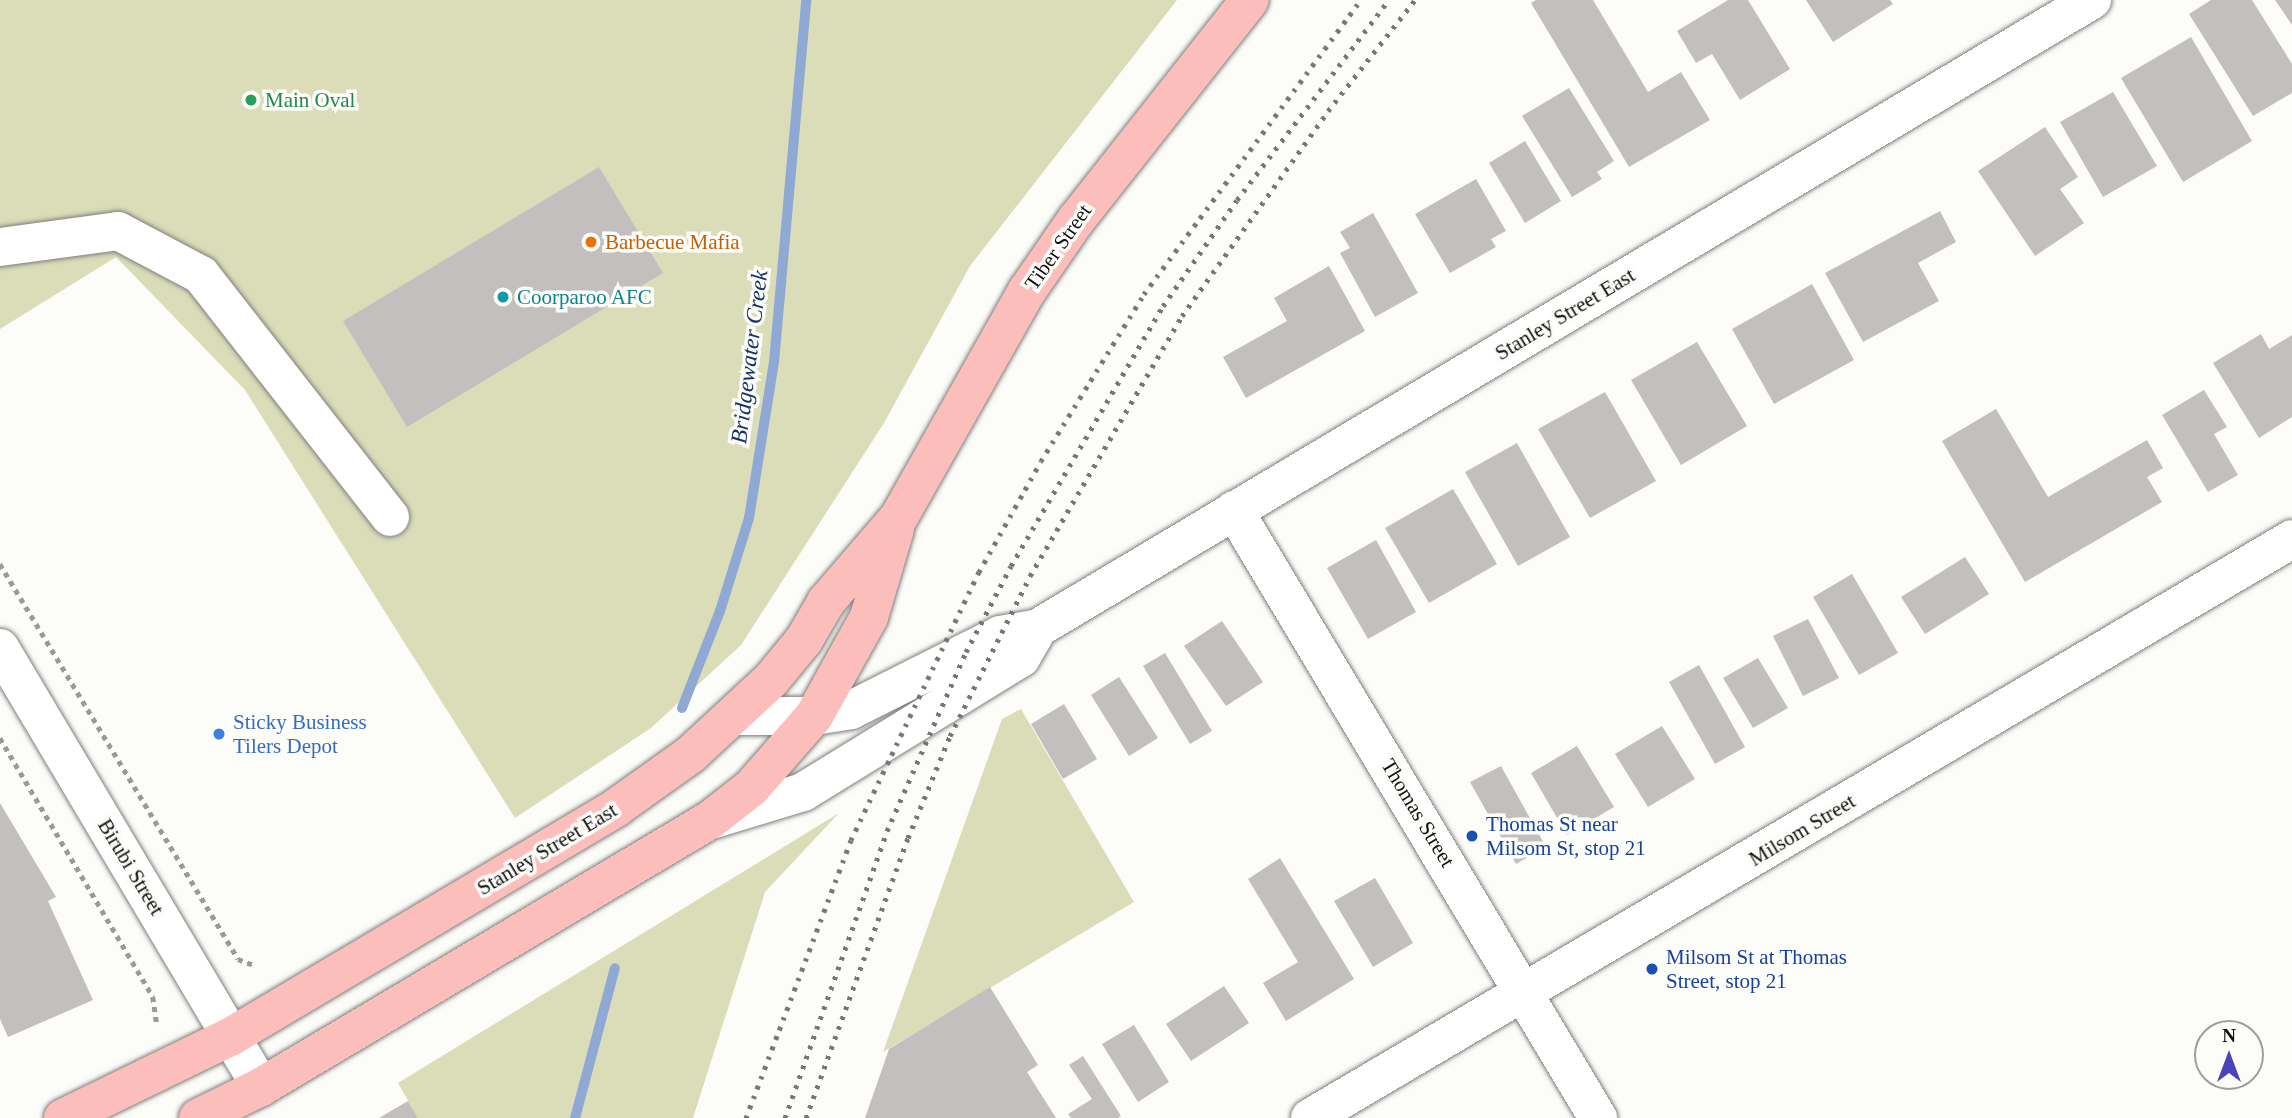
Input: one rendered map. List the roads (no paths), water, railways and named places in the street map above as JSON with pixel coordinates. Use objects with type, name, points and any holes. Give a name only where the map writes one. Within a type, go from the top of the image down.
[{"type":"main road","name":"Tiber Street","points":[[733,716],[771,680],[804,640],[826,602],[899,517],[1027,291],[1118,164],[1250,0]]},
{"type":"main road","name":"Tiber Street","points":[[710,820],[776,764],[814,716],[869,617],[899,517]]},
{"type":"main road","name":"Stanley Street East","points":[[63,1118],[232,1036],[617,807],[690,755],[733,716]]},
{"type":"main road","name":"Stanley Street East","points":[[198,1118],[261,1087],[710,820]]},
{"type":"street","name":"Stanley Street East","points":[[733,716],[814,716],[871,703],[1000,635],[1038,628],[2092,0]]},
{"type":"street","points":[[0,247],[118,231],[201,275],[390,517]]},
{"type":"street","name":"Thomas Street","points":[[1234,510],[1598,1118]]},
{"type":"street","name":"Milsom Street","points":[[1310,1118],[2292,539]]},
{"type":"street","name":"Stanley Street East","points":[[710,820],[803,792],[1021,658],[1038,628]]},
{"type":"street","name":"Birubi Street","points":[[0,648],[261,1087]]},
{"type":"waterway","name":"Bridgewater Creek","points":[[682,708],[720,611],[749,518],[774,362],[806,0]]},
{"type":"waterway","name":"Bridgewater Creek","points":[[575,1118],[615,968]]},
{"type":"railway","points":[[746,1118],[851,840],[979,572],[1041,461],[1144,294],[1361,0]]},
{"type":"railway","points":[[785,1118],[887,831],[966,652],[1011,566],[1163,306],[1237,200],[1389,0]]},
{"type":"railway","points":[[806,1118],[908,838],[950,736],[1030,576],[1182,316],[1328,111],[1415,0]]},
{"type":"place","name":"Main Oval","points":[[251,100]]},
{"type":"place","name":"Barbecue Mafia","points":[[591,242]]},
{"type":"place","name":"Coorparoo AFC","points":[[503,297]]},
{"type":"place","name":"Sticky Business Tilers Depot","points":[[219,734]]},
{"type":"place","name":"Thomas St near Milsom St, stop 21","points":[[1472,836]]},
{"type":"place","name":"Milsom St at Thomas Street, stop 21","points":[[1652,969]]}]
